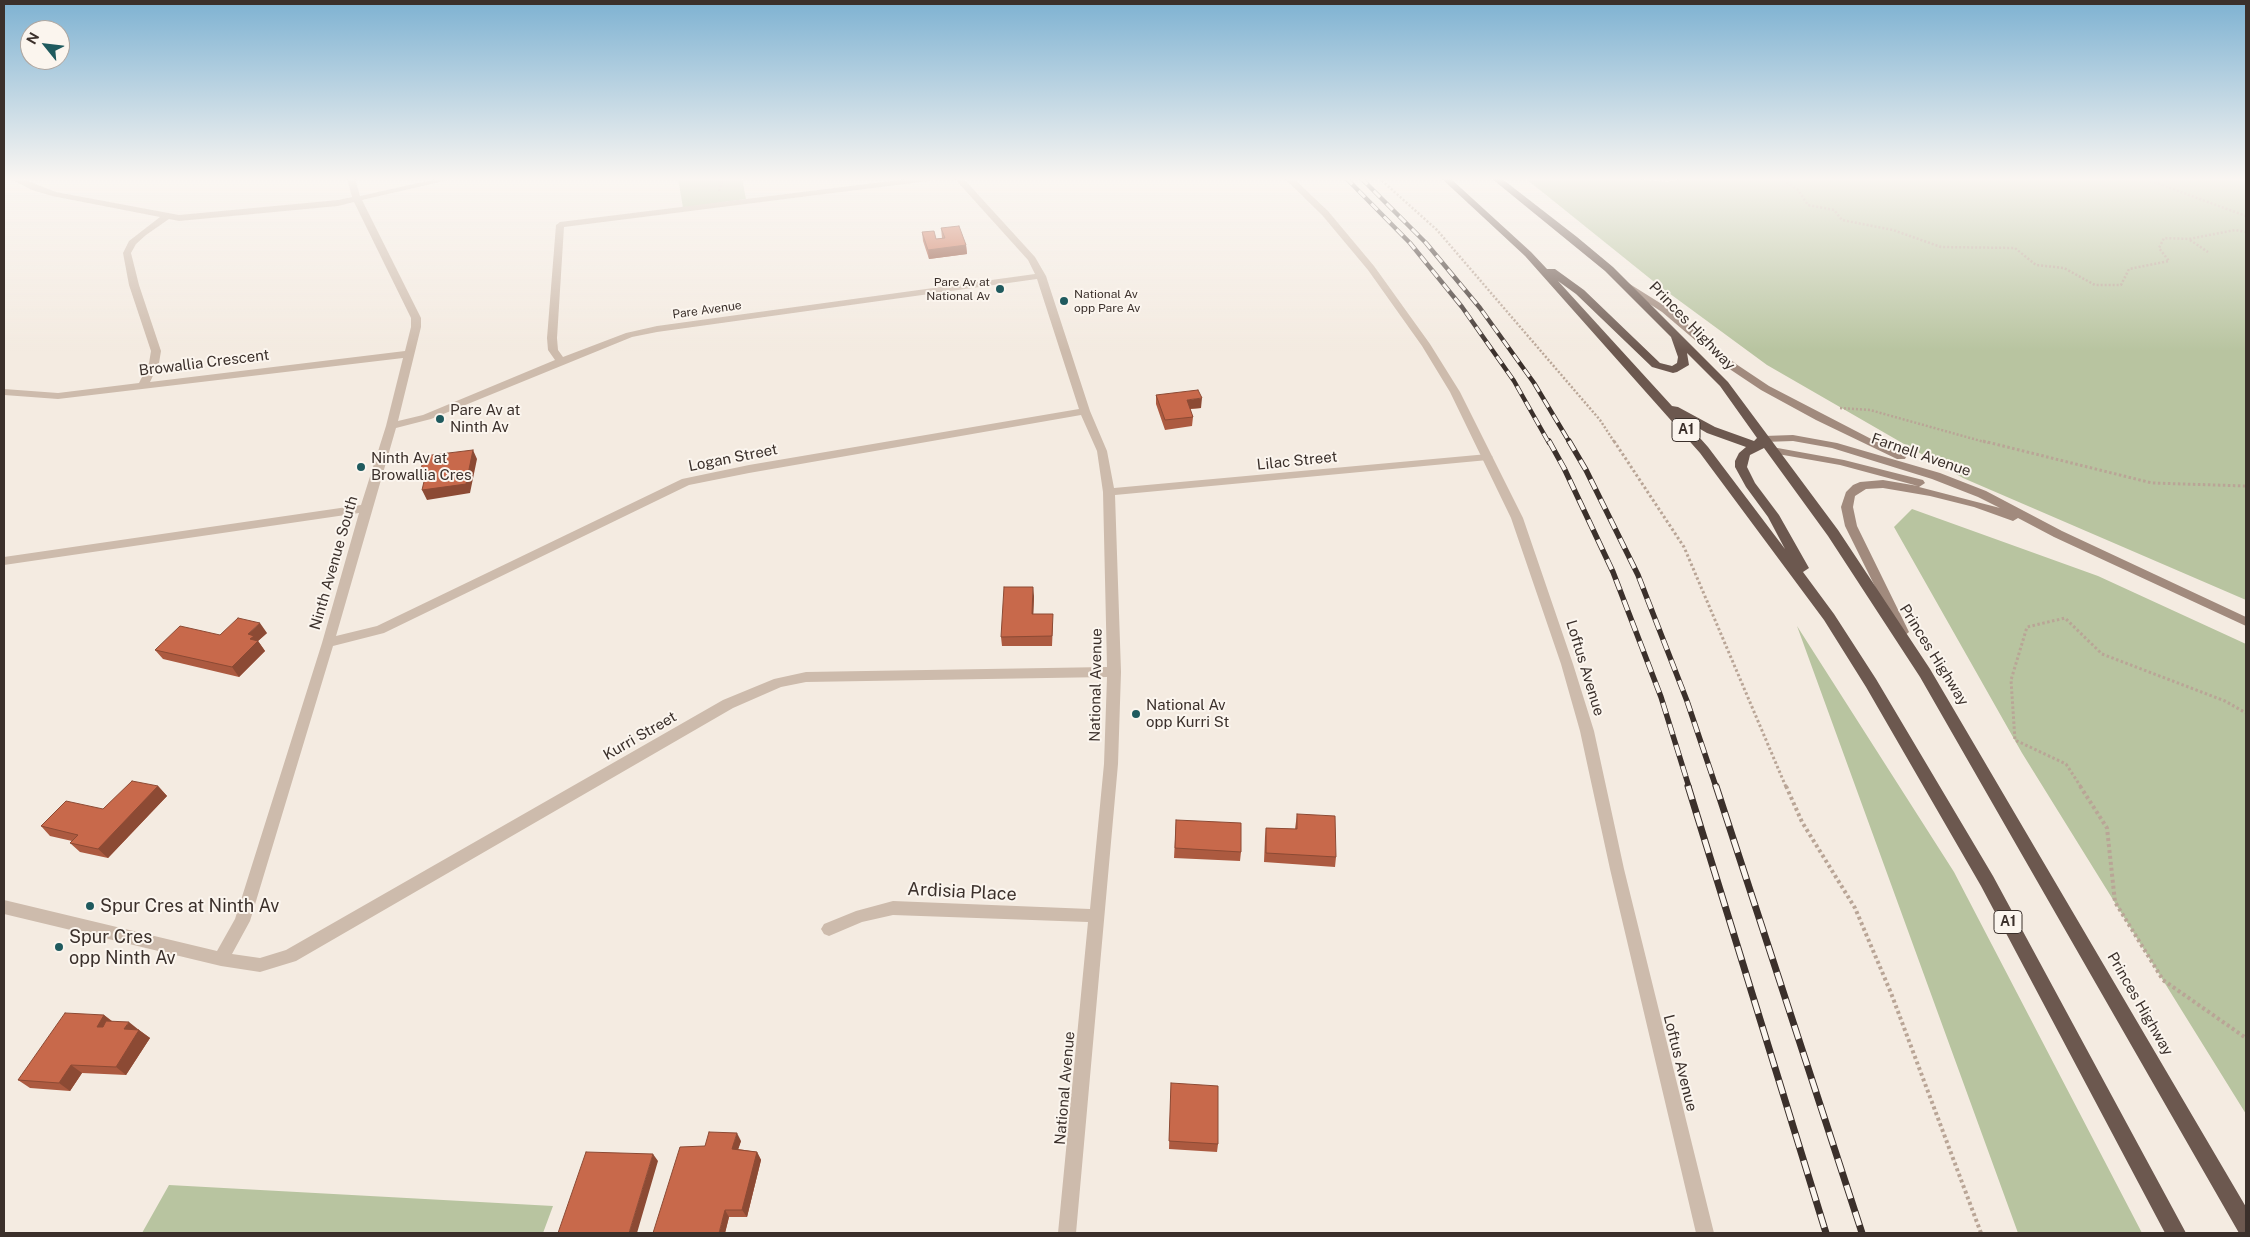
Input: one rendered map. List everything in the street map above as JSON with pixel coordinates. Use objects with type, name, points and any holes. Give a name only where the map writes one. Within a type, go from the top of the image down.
[{"type":"highway","name":"A1","points":[[1508,236],[1528,254],[1654,392],[1704,450],[1829,617],[1876,691],[1987,882],[2176,1233]]},
{"type":"highway","name":"Princes Highway","points":[[1569,236],[1625,284],[1724,384],[1763,445],[1855,565],[1924,673],[2246,1226]]},
{"type":"highway","points":[[1528,254],[1580,292],[1652,363],[1660,368],[1673,370],[1682,367],[1684,362],[1672,331]]},
{"type":"highway","points":[[1654,392],[1681,414],[1696,422],[1729,438],[1763,445]]},
{"type":"highway","points":[[1763,445],[1742,458],[1743,472],[1782,530],[1829,617]]},
{"type":"main road","points":[[1625,284],[1665,310],[1738,370],[1781,398],[1963,486]]},
{"type":"main road","name":"Farnell Avenue","points":[[1763,445],[1793,438],[1841,447],[1914,468],[1963,486],[2058,534],[2246,622]]},
{"type":"main road","name":"Farnell Avenue","points":[[1763,445],[1878,471],[1983,506],[2058,534]]},
{"type":"main road","points":[[1924,673],[1851,526],[1847,511],[1848,498],[1860,486],[1883,484],[1930,492],[1983,506]]},
{"type":"street","points":[[139,236],[132,243],[127,253],[134,285],[156,351],[154,363],[143,385]]},
{"type":"street","name":"Ninth Avenue South","points":[[221,959],[242,921],[328,642],[391,426],[416,327],[416,318],[375,236]]},
{"type":"street","points":[[559,236],[552,338],[553,350],[561,361]]},
{"type":"street","name":"National Avenue","points":[[1011,236],[1032,259],[1041,276],[1085,412],[1102,451],[1109,492],[1114,672],[1111,764],[1067,1233]]},
{"type":"street","name":"Loftus Avenue","points":[[1344,236],[1403,311],[1455,392],[1517,518],[1546,600],[1587,731],[1617,868],[1705,1233]]},
{"type":"street","name":"Pare Avenue","points":[[391,426],[427,417],[629,335],[658,329],[1041,276]]},
{"type":"street","name":"Browallia Crescent","points":[[4,392],[58,396],[408,354]]},
{"type":"street","name":"Logan Street","points":[[328,642],[380,630],[686,482],[758,467],[1085,412]]},
{"type":"street","name":"Lilac Street","points":[[1109,492],[1488,457]]},
{"type":"street","points":[[4,561],[366,508]]},
{"type":"street","name":"Kurri Street","points":[[4,907],[221,959],[260,965],[290,956],[728,704],[779,683],[806,677],[1114,672]]},
{"type":"street","name":"Ardisia Place","points":[[829,929],[862,916],[893,908],[1097,916]]},
{"type":"path","points":[[1442,236],[1600,420],[1684,547],[1748,701],[1802,822],[1855,908],[1891,993],[1981,1233]]},
{"type":"path","points":[[1909,236],[1941,247],[2015,248],[2036,265],[2064,268],[2095,285],[2121,285],[2129,269],[2169,260],[2159,248],[2164,238],[2189,239],[2206,236]]},
{"type":"path","points":[[2189,239],[2208,252]]},
{"type":"path","points":[[1820,418],[1836,407],[1870,410],[2026,453],[2152,483],[2246,486]]},
{"type":"path","points":[[2246,713],[2225,701],[2102,654],[2065,618],[2027,627],[2011,680],[2015,740],[2066,764],[2107,828],[2115,902],[2164,980],[2246,1038]]},
{"type":"green space","points":[[1597,236],[2246,236],[2246,600],[1963,478],[1767,365],[1658,285]]},
{"type":"green space","points":[[1912,509],[2098,576],[2246,644],[2246,1114],[2022,753],[1894,527]]},
{"type":"green space","points":[[1797,626],[1954,872],[2142,1233],[2018,1233]]},
{"type":"green space","points":[[169,1185],[553,1206],[543,1233],[142,1233]]},
{"type":"building","points":[[923,236],[935,236],[936,239],[945,238],[944,236],[963,236],[966,245],[928,250]]},
{"type":"building","points":[[1198,390],[1202,398],[1187,400],[1193,417],[1165,420],[1156,395]]},
{"type":"building","points":[[473,450],[466,484],[422,490],[427,469],[421,470],[424,456]]},
{"type":"building","points":[[1004,587],[1033,587],[1032,614],[1053,614],[1052,636],[1001,637]]},
{"type":"building","points":[[238,618],[260,623],[248,634],[254,636],[250,639],[258,641],[232,667],[155,650],[180,626],[220,635]]},
{"type":"building","points":[[132,781],[158,786],[98,849],[70,843],[78,835],[41,826],[66,801],[103,809]]},
{"type":"building","points":[[1297,814],[1335,816],[1336,857],[1266,853],[1266,828],[1297,829]]},
{"type":"building","points":[[1176,820],[1241,823],[1241,852],[1175,848]]},
{"type":"building","points":[[65,1013],[104,1015],[97,1027],[103,1027],[106,1021],[129,1022],[124,1029],[139,1030],[116,1067],[71,1065],[59,1083],[18,1080]]},
{"type":"building","points":[[1171,1083],[1218,1086],[1218,1144],[1169,1141]]},
{"type":"building","points":[[709,1132],[737,1133],[732,1149],[757,1152],[742,1210],[725,1210],[719,1233],[653,1233],[680,1147],[705,1146]]},
{"type":"building","points":[[586,1152],[653,1154],[629,1233],[558,1233]]},
{"type":"railway","points":[[1403,236],[1462,307],[1514,381],[1549,443]]},
{"type":"railway","points":[[1419,236],[1480,308],[1534,383],[1570,443]]},
{"type":"railway","points":[[1549,441],[1564,468],[1613,572],[1661,697],[1689,787]]},
{"type":"railway","points":[[1569,441],[1586,470],[1638,575],[1687,701],[1716,787]]},
{"type":"railway","points":[[1688,786],[1826,1233]]},
{"type":"railway","points":[[1716,786],[1862,1233]]},
{"type":"place","name":"Pare Av at National Av","points":[[1000,289]]},
{"type":"place","name":"National Av opp Pare Av","points":[[1064,301]]},
{"type":"place","name":"Pare Av at Ninth Av","points":[[440,419]]},
{"type":"place","name":"Ninth Av at Browallia Cres","points":[[361,467]]},
{"type":"place","name":"National Av opp Kurri St","points":[[1136,714]]},
{"type":"place","name":"Spur Cres at Ninth Av","points":[[90,906]]},
{"type":"place","name":"Spur Cres opp Ninth Av","points":[[59,947]]}]
